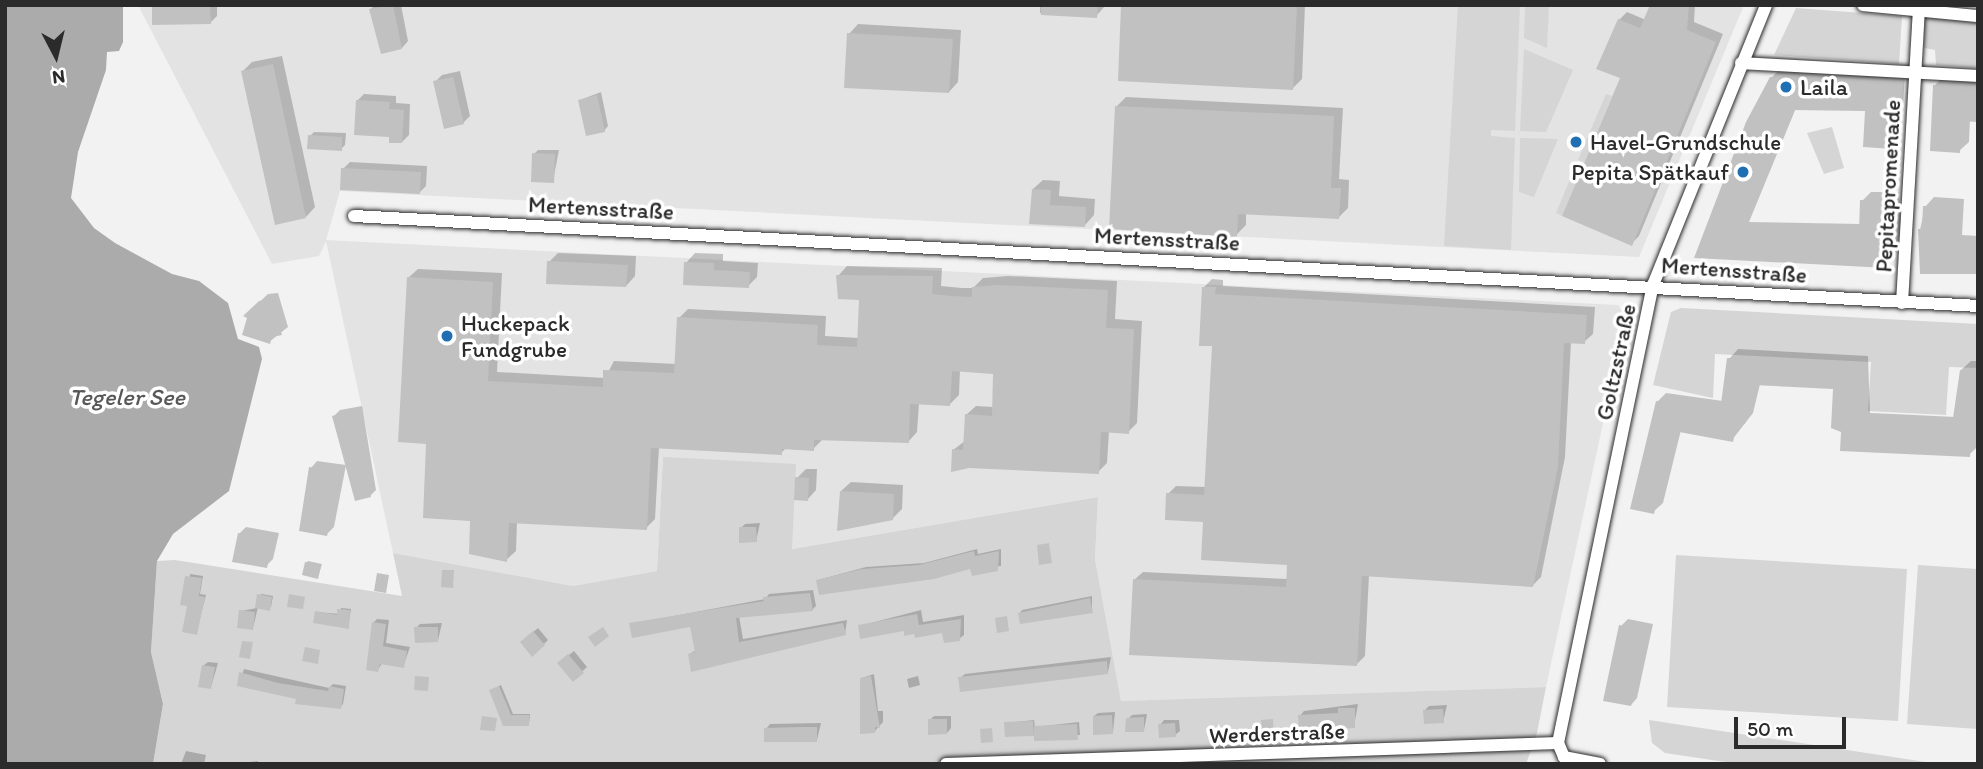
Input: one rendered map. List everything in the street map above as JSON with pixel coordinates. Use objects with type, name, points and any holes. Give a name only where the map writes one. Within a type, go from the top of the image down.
[{"type":"street","name":"Goltzstraße","points":[[1558,743],[1653,285],[1766,5]]},
{"type":"street","points":[[1864,5],[1919,8],[1978,16]]},
{"type":"street","name":"Pepitapromenade","points":[[1902,303],[1919,8]]},
{"type":"street","name":"Pepitapromenade","points":[[1741,63],[1978,76]]},
{"type":"street","name":"Mertensstraße","points":[[354,216],[1653,285],[1978,306]]},
{"type":"street","points":[[1558,743],[1564,757],[1600,764]]},
{"type":"street","name":"Werderstraße","points":[[946,764],[1558,743]]},
{"type":"shaded area","points":[[138,5],[1744,5],[1639,257],[340,191],[326,240],[1618,305],[1626,317],[1546,687],[1121,701],[1095,559],[1098,497],[792,549],[663,457],[657,571],[573,586],[393,553],[326,241],[319,256],[272,264]]},
{"type":"shaded area","points":[[1458,5],[1520,5],[1515,131],[1491,130],[1491,136],[1515,138],[1511,250],[1444,246]]},
{"type":"shaded area","points":[[1525,6],[1549,6],[1547,48],[1524,38]]},
{"type":"shaded area","points":[[1796,8],[1902,16],[1899,64],[1774,55]]},
{"type":"shaded area","points":[[1924,16],[1978,20],[1978,68],[1936,65],[1935,50],[1924,48]]},
{"type":"shaded area","points":[[1524,49],[1573,70],[1546,132],[1520,131]]},
{"type":"shaded area","points":[[1606,94],[1612,96],[1585,162],[1578,160]]},
{"type":"shaded area","points":[[1832,127],[1844,168],[1824,174],[1807,133]]},
{"type":"shaded area","points":[[1520,138],[1558,139],[1534,197],[1519,192]]},
{"type":"shaded area","points":[[1576,165],[1582,168],[1562,216],[1556,213]]},
{"type":"shaded area","points":[[1681,308],[1978,324],[1978,368],[1949,367],[1946,415],[1868,411],[1871,362],[1715,354],[1713,398],[1653,385],[1671,312]]},
{"type":"shaded area","points":[[663,457],[796,464],[792,549],[1098,497],[1095,559],[1121,701],[1546,687],[1537,733],[1526,764],[153,764],[163,704],[151,652],[157,561],[175,560],[402,596],[393,553],[573,586],[657,571]]},
{"type":"shaded area","points":[[1676,555],[1907,569],[1898,721],[1667,707]]},
{"type":"shaded area","points":[[1918,565],[1978,569],[1978,729],[1907,724]]},
{"type":"shaded area","points":[[1649,720],[1939,764],[1739,764],[1665,753],[1652,743]]},
{"type":"water","name":"Tegeler See","points":[[5,5],[123,5],[123,42],[119,51],[107,52],[106,70],[78,152],[71,198],[94,228],[115,243],[172,274],[199,281],[228,303],[238,339],[259,347],[262,359],[229,491],[173,534],[157,561],[151,652],[163,704],[153,764],[5,764]]},
{"type":"building","points":[[393,5],[402,49],[381,54],[369,9]]},
{"type":"building","points":[[1041,5],[1098,5],[1097,18],[1041,15]]},
{"type":"building","points":[[1121,5],[1297,5],[1293,90],[1118,81]]},
{"type":"building","points":[[1650,5],[1689,5],[1687,30],[1716,42],[1632,246],[1562,216],[1620,78],[1596,69],[1618,19],[1640,28]]},
{"type":"building","points":[[152,6],[210,6],[211,24],[152,25]]},
{"type":"building","points":[[847,33],[953,39],[949,93],[844,88]]},
{"type":"building","points":[[273,64],[306,218],[275,225],[241,71]]},
{"type":"building","points":[[453,77],[464,124],[444,129],[433,81]]},
{"type":"building","points":[[1770,77],[1896,83],[1893,149],[1863,147],[1865,111],[1791,110],[1741,230],[1859,232],[1860,200],[1890,201],[1893,232],[1889,231],[1887,268],[1694,258],[1746,122]]},
{"type":"building","points":[[1933,85],[1978,87],[1978,122],[1962,121],[1960,153],[1930,151]]},
{"type":"building","points":[[597,95],[605,132],[586,136],[578,100]]},
{"type":"building","points":[[356,100],[390,102],[389,109],[404,110],[402,143],[389,143],[389,137],[354,135]]},
{"type":"building","points":[[1115,106],[1334,116],[1331,188],[1341,188],[1339,219],[1238,214],[1237,237],[1109,229]]},
{"type":"building","points":[[308,135],[342,137],[342,151],[307,149]]},
{"type":"building","points":[[532,153],[555,154],[554,183],[531,182]]},
{"type":"building","points":[[341,168],[421,172],[420,194],[340,190]]},
{"type":"building","points":[[1032,189],[1051,190],[1050,205],[1086,207],[1085,227],[1029,224]]},
{"type":"building","points":[[1923,206],[1955,208],[1954,244],[1978,245],[1978,274],[1920,274],[1918,229],[1922,229]]},
{"type":"building","points":[[547,261],[628,265],[626,287],[546,284]]},
{"type":"building","points":[[684,262],[714,263],[714,270],[750,272],[749,288],[683,285]]},
{"type":"building","points":[[836,275],[933,276],[932,294],[952,296],[972,297],[972,287],[998,285],[1108,290],[1106,328],[1134,329],[1129,434],[1101,432],[1099,474],[969,468],[951,472],[952,449],[963,450],[965,414],[992,416],[993,374],[952,371],[950,406],[910,404],[909,443],[814,440],[814,451],[782,449],[782,455],[651,448],[647,530],[509,523],[507,562],[469,554],[470,521],[423,518],[426,444],[398,442],[407,277],[493,282],[488,381],[603,387],[603,370],[674,373],[677,317],[818,325],[817,345],[857,347],[859,300],[838,299]]},
{"type":"building","points":[[1202,287],[1216,287],[1215,294],[1587,315],[1585,344],[1564,343],[1558,467],[1533,587],[1362,576],[1357,666],[1129,655],[1133,579],[1286,587],[1287,565],[1201,560],[1203,522],[1165,520],[1166,493],[1204,495],[1212,346],[1199,346]]},
{"type":"building","points":[[271,299],[282,335],[272,337],[270,344],[242,335],[247,318],[243,316],[259,301]]},
{"type":"building","points":[[1727,358],[1859,364],[1861,421],[1952,425],[1960,370],[1978,371],[1978,435],[1971,439],[1970,457],[1840,451],[1841,432],[1831,428],[1833,389],[1753,385],[1745,424],[1737,423],[1733,442],[1674,431],[1654,514],[1630,509],[1656,401],[1720,411]]},
{"type":"building","points":[[356,411],[371,497],[355,501],[332,416]]},
{"type":"building","points":[[309,467],[341,472],[327,536],[299,531]]},
{"type":"building","points":[[795,477],[809,478],[808,501],[794,500]]},
{"type":"building","points":[[840,491],[894,494],[893,520],[837,531]]},
{"type":"building","points":[[739,527],[756,527],[757,542],[739,543]]},
{"type":"building","points":[[238,533],[273,540],[267,568],[232,562]]},
{"type":"building","points":[[1049,543],[1052,563],[1039,565],[1037,545]]},
{"type":"building","points":[[974,551],[975,556],[999,551],[998,571],[972,576],[970,569],[934,579],[819,595],[816,580],[862,569],[919,565]]},
{"type":"building","points":[[305,562],[321,566],[318,579],[302,575]]},
{"type":"building","points":[[442,570],[454,570],[453,588],[441,587]]},
{"type":"building","points":[[377,573],[389,575],[386,593],[374,591]]},
{"type":"building","points":[[185,576],[202,578],[199,596],[205,597],[197,635],[182,632],[187,606],[180,605]]},
{"type":"building","points":[[810,593],[813,611],[736,618],[739,642],[843,623],[846,635],[691,672],[688,654],[695,652],[690,627],[632,638],[629,623],[764,601],[763,597]]},
{"type":"building","points":[[257,594],[272,597],[270,611],[255,608]]},
{"type":"building","points":[[289,594],[305,597],[303,609],[287,607]]},
{"type":"building","points":[[1090,598],[1093,613],[1020,624],[1018,613]]},
{"type":"building","points":[[337,609],[350,610],[349,629],[313,623],[315,611],[337,615]]},
{"type":"building","points":[[239,610],[255,612],[253,630],[237,628]]},
{"type":"building","points":[[917,614],[919,625],[961,619],[960,641],[944,643],[942,633],[915,638],[914,634],[904,636],[904,631],[860,639],[858,625]]},
{"type":"building","points":[[1007,616],[1009,631],[997,633],[995,618]]},
{"type":"building","points":[[372,622],[386,624],[383,646],[407,651],[404,668],[380,664],[378,672],[366,670]]},
{"type":"building","points":[[1619,625],[1647,631],[1631,706],[1603,701]]},
{"type":"building","points":[[414,627],[438,627],[438,642],[415,643]]},
{"type":"building","points":[[603,627],[609,636],[595,647],[588,637]]},
{"type":"building","points":[[533,631],[545,645],[532,657],[520,642]]},
{"type":"building","points":[[242,641],[253,642],[250,659],[239,657]]},
{"type":"building","points":[[305,647],[320,650],[318,664],[302,661]]},
{"type":"building","points":[[568,654],[584,673],[573,682],[557,663]]},
{"type":"building","points":[[1107,661],[1108,674],[960,692],[958,677]]},
{"type":"building","points":[[202,665],[215,667],[211,689],[198,687]]},
{"type":"building","points":[[239,672],[278,683],[328,691],[329,686],[344,689],[341,709],[295,704],[296,699],[237,686]]},
{"type":"building","points":[[415,676],[429,677],[428,691],[414,690]]},
{"type":"building","points":[[871,676],[880,728],[875,727],[875,733],[860,734],[860,678]]},
{"type":"building","points":[[499,686],[511,715],[529,715],[529,726],[503,726],[489,690]]},
{"type":"building","points":[[1338,708],[1355,708],[1355,728],[1299,731],[1298,715],[1338,713]]},
{"type":"building","points":[[1443,709],[1444,723],[1424,724],[1423,710]]},
{"type":"building","points":[[1112,715],[1113,734],[1093,735],[1093,716]]},
{"type":"building","points":[[482,716],[497,718],[495,731],[480,730]]},
{"type":"building","points":[[1144,717],[1144,732],[1125,732],[1126,718]]},
{"type":"building","points":[[928,719],[947,719],[947,734],[928,735]]},
{"type":"building","points":[[1273,719],[1274,734],[1262,734],[1261,720]]},
{"type":"building","points":[[1033,721],[1034,736],[1005,737],[1004,722]]},
{"type":"building","points":[[1175,723],[1176,737],[1159,738],[1158,724]]},
{"type":"building","points":[[1077,724],[1078,740],[1034,741],[1034,726]]},
{"type":"building","points":[[817,727],[817,742],[764,742],[764,728]]},
{"type":"building","points":[[992,728],[993,742],[981,743],[980,729]]},
{"type":"place","name":"Laila","points":[[1786,87]]},
{"type":"place","name":"Havel-Grundschule","points":[[1576,142]]},
{"type":"place","name":"Pepita Spätkauf","points":[[1743,172]]},
{"type":"place","name":"Huckepack Fundgrube","points":[[447,336]]}]
